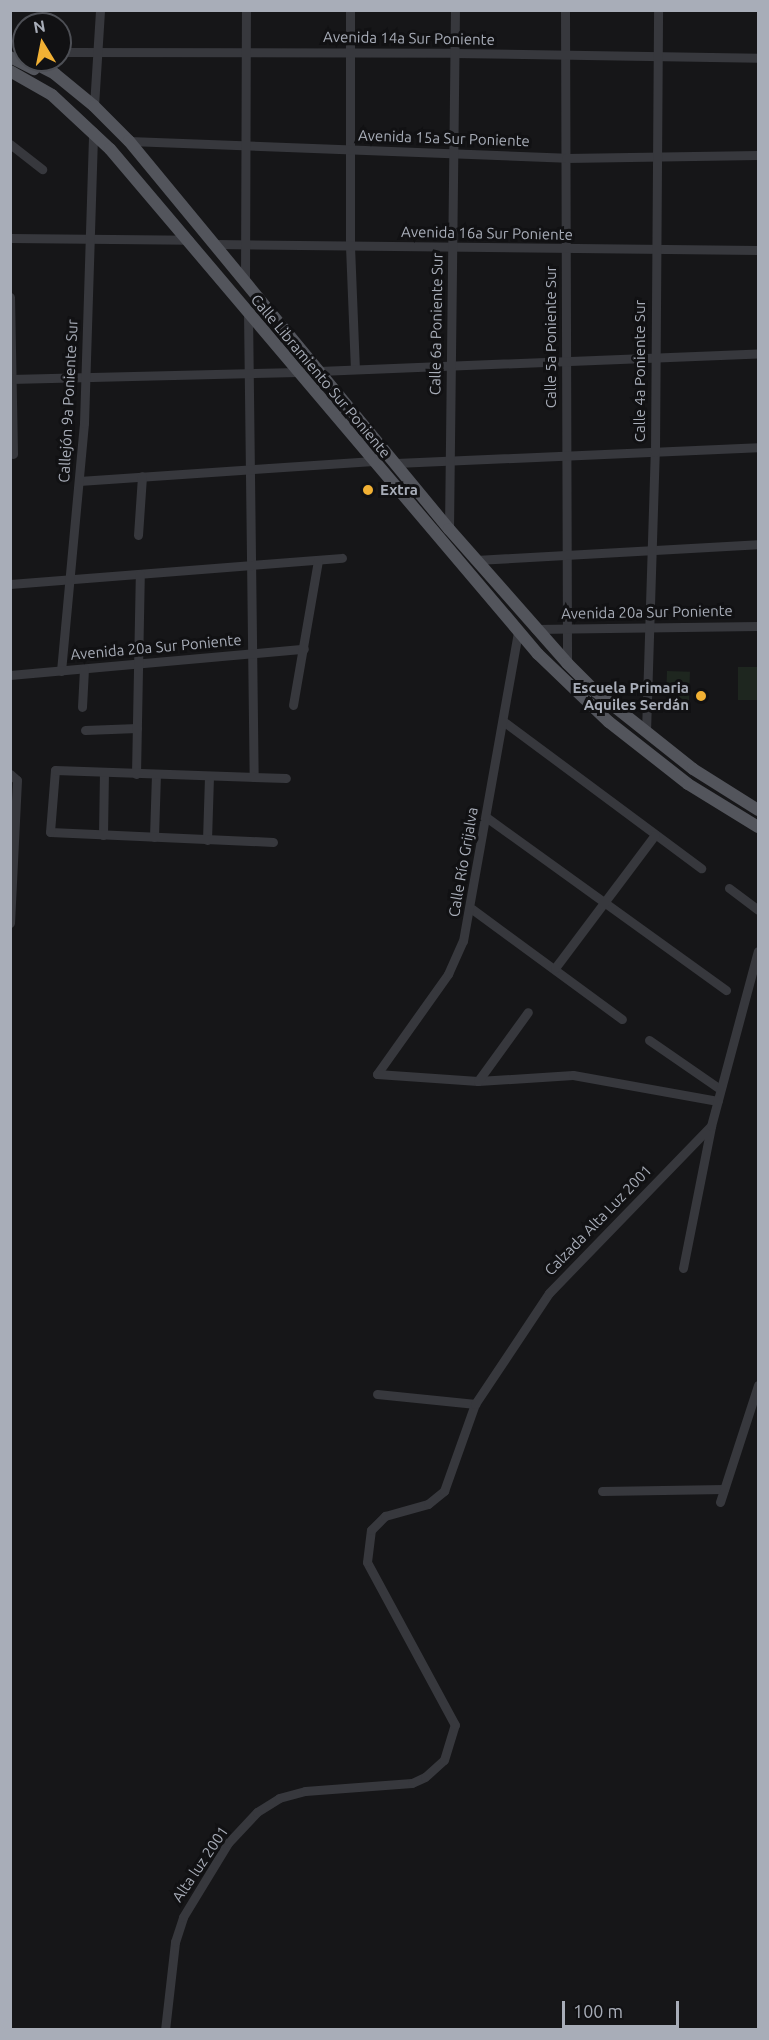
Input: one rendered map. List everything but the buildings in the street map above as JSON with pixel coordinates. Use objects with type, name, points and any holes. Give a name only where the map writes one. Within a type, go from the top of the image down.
[{"type":"main road","name":"Calle Libramiento Sur Poniente","points":[[10,71],[52,95],[93,131],[189,240],[518,631],[609,722],[688,784],[759,827]]},
{"type":"main road","name":"Calle Libramiento Sur Poniente","points":[[35,72],[112,140],[199,245],[204,258]]},
{"type":"main road","name":"Calle Libramiento Sur Poniente","points":[[40,72],[64,89],[112,132],[204,242],[217,248]]},
{"type":"main road","name":"Calle Libramiento Sur Poniente","points":[[51,72],[94,106],[129,141],[449,529],[567,663],[646,732],[693,769],[759,810]]},
{"type":"street","points":[[94,106],[100,10]]},
{"type":"street","points":[[245,282],[247,244],[246,10]]},
{"type":"street","points":[[350,10],[352,149],[350,246],[356,369]]},
{"type":"street","name":"Calle 6a Poniente Sur","points":[[449,529],[455,10]]},
{"type":"street","name":"Calle 5a Poniente Sur","points":[[566,10],[567,663]]},
{"type":"street","name":"Calle 4a Poniente Sur","points":[[646,732],[655,452],[658,10]]},
{"type":"street","name":"Avenida 14a Sur Poniente","points":[[72,52],[350,52],[759,58]]},
{"type":"street","name":"Callejón 9a Poniente Sur","points":[[60,671],[79,481],[86,379],[93,131]]},
{"type":"street","name":"Avenida 15a Sur Poniente","points":[[129,141],[566,158],[759,155]]},
{"type":"street","points":[[10,144],[42,169]]},
{"type":"street","points":[[10,238],[189,240]]},
{"type":"street","name":"Avenida 16a Sur Poniente","points":[[217,248],[247,244],[759,250]]},
{"type":"street","points":[[10,297],[13,454]]},
{"type":"street","points":[[248,312],[254,777]]},
{"type":"street","points":[[319,371],[759,353]]},
{"type":"street","points":[[11,379],[86,379],[298,372]]},
{"type":"street","points":[[396,464],[759,447]]},
{"type":"street","points":[[79,481],[373,461]]},
{"type":"street","points":[[138,535],[142,476]]},
{"type":"street","points":[[476,560],[759,544]]},
{"type":"street","points":[[10,584],[342,558]]},
{"type":"street","points":[[293,705],[318,560]]},
{"type":"street","points":[[136,774],[140,574]]},
{"type":"street","name":"Avenida 20a Sur Poniente","points":[[535,629],[759,626]]},
{"type":"street","name":"Calle Río Grijalva","points":[[478,1081],[377,1074],[447,974],[463,941],[472,909],[518,631]]},
{"type":"street","name":"Avenida 20a Sur Poniente","points":[[10,675],[304,649]]},
{"type":"street","points":[[82,707],[84,669]]},
{"type":"street","points":[[503,721],[701,868]]},
{"type":"street","points":[[85,730],[137,728]]},
{"type":"street","points":[[273,843],[50,832],[55,770],[286,778]]},
{"type":"street","points":[[103,835],[104,773]]},
{"type":"street","points":[[154,837],[156,775]]},
{"type":"street","points":[[207,840],[209,776]]},
{"type":"street","points":[[10,923],[14,777]]},
{"type":"street","points":[[486,817],[726,990]]},
{"type":"street","points":[[555,968],[654,835]]},
{"type":"street","points":[[729,888],[759,910]]},
{"type":"street","points":[[472,909],[622,1019]]},
{"type":"street","name":"Calzada Alta Luz 2001","points":[[455,1725],[367,1562],[366,1547],[371,1530],[386,1516],[428,1504],[444,1491],[475,1404],[549,1293],[711,1126],[759,951]]},
{"type":"street","points":[[478,1081],[528,1012]]},
{"type":"street","points":[[649,1040],[720,1089]]},
{"type":"street","points":[[478,1081],[573,1075],[718,1101]]},
{"type":"street","points":[[683,1268],[711,1126]]},
{"type":"street","points":[[720,1502],[759,1385]]},
{"type":"street","points":[[377,1394],[475,1404]]},
{"type":"street","points":[[602,1491],[724,1489]]},
{"type":"street","name":"Alta luz 2001","points":[[165,2030],[175,1942],[183,1917],[228,1843],[258,1812],[279,1798],[305,1791],[405,1783],[425,1778],[444,1760],[455,1725]]},
{"type":"shaded area","points":[[738,667],[758,667],[758,700],[738,700]]},
{"type":"shaded area","points":[[667,671],[690,672],[689,710],[666,709]]},
{"type":"place","name":"Extra","points":[[368,490]]},
{"type":"place","name":"Escuela Primaria Aquiles Serdán","points":[[701,696]]}]
